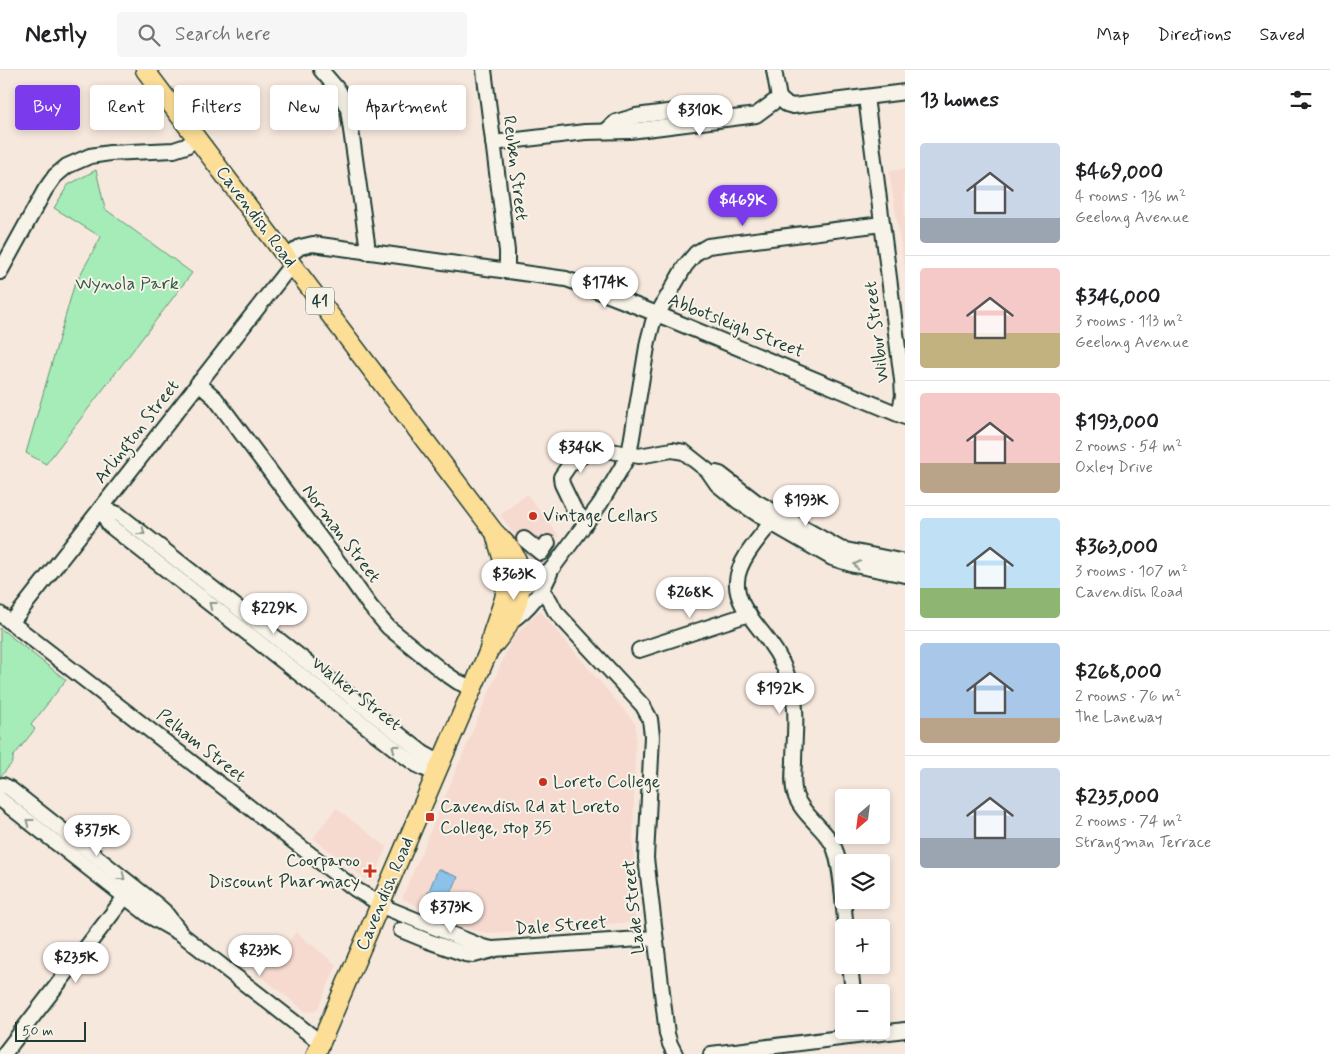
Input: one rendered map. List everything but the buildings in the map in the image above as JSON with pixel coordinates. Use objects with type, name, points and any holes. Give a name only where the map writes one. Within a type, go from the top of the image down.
[{"type":"main road","name":"Cavendish Road","points":[[145,70],[494,532],[514,553],[521,575],[532,589],[515,609],[498,640],[489,650]]},
{"type":"main road","name":"Cavendish Road","points":[[319,1049],[489,650],[492,634],[504,599],[506,581],[506,572],[494,532]]},
{"type":"street","points":[[321,70],[339,91],[348,109],[367,243],[366,252]]},
{"type":"street","name":"Reuben Street","points":[[484,70],[507,251],[507,271]]},
{"type":"street","points":[[774,70],[779,98],[792,106],[905,92]]},
{"type":"street","name":"Wilbur Street","points":[[866,96],[902,380],[902,416]]},
{"type":"street","points":[[493,143],[585,132],[630,130],[756,115],[779,98]]},
{"type":"street","points":[[606,132],[616,122],[636,116],[683,110]]},
{"type":"street","points":[[0,272],[45,190],[55,176],[67,166],[90,156],[110,153],[174,150],[184,147],[197,138]]},
{"type":"street","points":[[504,599],[532,589],[542,574],[551,570],[600,504],[629,455],[648,341],[653,322],[685,266],[696,252],[708,246],[882,224]]},
{"type":"street","name":"Abbotsleigh Street","points":[[290,261],[300,247],[312,244],[566,279],[657,314],[902,416]]},
{"type":"street","name":"Arlington Street","points":[[11,623],[198,383],[290,261]]},
{"type":"street","name":"Norman Street","points":[[198,383],[215,398],[370,606],[388,627],[458,682],[472,688]]},
{"type":"street","points":[[586,523],[574,509],[562,484],[561,477],[570,464],[591,450],[605,450],[639,456],[672,450],[684,452],[708,471],[717,484],[739,502],[832,558],[854,565],[905,575]]},
{"type":"street","points":[[708,471],[720,474],[755,501],[841,549],[905,562]]},
{"type":"street","name":"Walker Street","points":[[101,508],[118,514],[194,572],[423,753],[438,768]]},
{"type":"street","name":"Walker Street","points":[[101,508],[109,525],[403,755],[417,765],[438,768]]},
{"type":"street","points":[[771,523],[759,537],[739,568],[736,582],[741,603],[771,644],[791,686],[795,706],[793,774],[796,798],[834,847],[839,866],[845,919]]},
{"type":"street","points":[[524,539],[541,553],[548,543]]},
{"type":"street","points":[[185,584],[194,572]]},
{"type":"street","name":"Lade Street","points":[[532,589],[550,601],[555,611],[643,706],[650,719],[652,736],[646,858],[668,1039],[675,1054]]},
{"type":"street","name":"Pelham Street","points":[[0,614],[355,889],[381,904]]},
{"type":"street","points":[[640,650],[749,614]]},
{"type":"street","points":[[0,786],[9,788],[156,904],[181,934]]},
{"type":"street","points":[[0,799],[151,918],[181,934],[319,1049]]},
{"type":"street","points":[[4,1054],[124,897]]},
{"type":"street","name":"Dale Street","points":[[381,904],[482,947],[499,950]]},
{"type":"street","name":"Dale Street","points":[[401,930],[468,955],[499,950],[655,938]]},
{"type":"street","points":[[890,1031],[905,1030]]},
{"type":"street","points":[[711,1054],[835,1036]]},
{"type":"shaded area","points":[[905,169],[905,273],[889,171]]},
{"type":"shaded area","points":[[527,494],[559,536],[539,563],[535,563],[500,515]]},
{"type":"shaded area","name":"Loreto College","points":[[540,611],[636,724],[633,839],[635,922],[490,933],[470,930],[442,920],[402,898],[512,638]]},
{"type":"shaded area","points":[[336,808],[387,847],[373,881],[368,881],[313,838]]},
{"type":"shaded area","points":[[296,932],[337,965],[318,1008],[314,1012],[305,1011],[260,976]]},
{"type":"green space","name":"Wynola Park","points":[[96,170],[105,209],[192,273],[46,464],[26,453],[74,286],[101,237],[54,208],[68,185]]},
{"type":"green space","points":[[0,628],[66,680],[31,725],[35,729],[13,757],[13,762],[0,777]]},
{"type":"water","points":[[438,869],[458,877],[445,908],[425,900]]},
{"type":"place","name":"Vintage Cellars","points":[[533,516]]},
{"type":"place","name":"Loreto College","points":[[543,782]]},
{"type":"place","name":"Cavendish Rd at Loreto College, stop 35","points":[[430,817]]},
{"type":"place","name":"Coorparoo Discount Pharmacy","points":[[370,871]]}]
